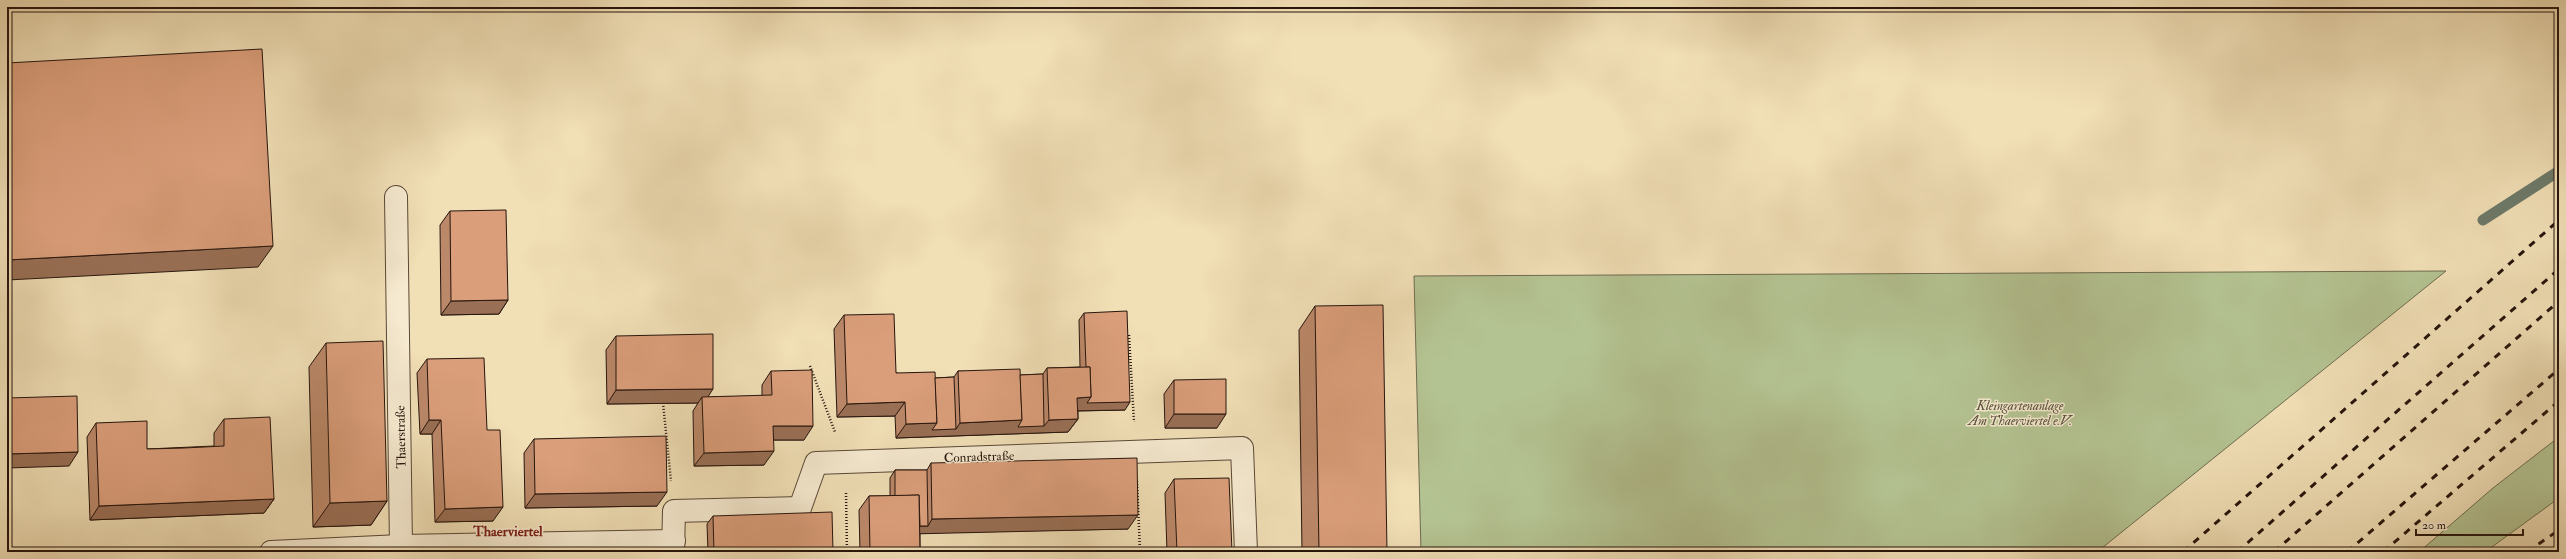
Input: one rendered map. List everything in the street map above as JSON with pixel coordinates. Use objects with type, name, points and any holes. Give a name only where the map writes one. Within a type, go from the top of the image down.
[{"type":"street","name":"Thaerstraße","points":[[396,197],[402,546]]},
{"type":"street","name":"Conradstraße","points":[[674,511],[800,508],[816,463],[1242,448],[1246,552]]},
{"type":"street","points":[[271,552],[402,546],[674,546],[674,511]]},
{"type":"path","points":[[663,403],[674,511]]},
{"type":"green space","name":"Kleingartenanlage Am Thaerviertel e.V.","points":[[2446,271],[2097,552],[1421,552],[1414,276]]},
{"type":"green space","points":[[2559,437],[2559,498],[2485,552],[2419,552],[2493,488]]},
{"type":"building","points":[[262,49],[273,246],[7,260],[7,63]]},
{"type":"building","points":[[506,210],[508,300],[451,301],[450,211]]},
{"type":"building","points":[[1383,305],[1387,552],[1319,552],[1315,306]]},
{"type":"building","points":[[1127,311],[1130,402],[1087,403],[1091,397],[1090,367],[1086,367],[1084,313]]},
{"type":"building","points":[[894,314],[896,373],[935,372],[937,423],[906,424],[905,402],[847,404],[844,315]]},
{"type":"building","points":[[713,334],[713,389],[616,390],[616,336]]},
{"type":"building","points":[[383,341],[387,501],[330,503],[326,343]]},
{"type":"building","points":[[484,358],[487,430],[500,430],[503,507],[445,509],[441,420],[429,420],[427,359]]},
{"type":"building","points":[[1090,367],[1091,397],[1077,398],[1078,419],[1049,420],[1047,368]]},
{"type":"building","points":[[1020,369],[1022,420],[960,423],[958,371]]},
{"type":"building","points":[[812,370],[813,426],[773,426],[774,451],[704,453],[702,397],[772,395],[771,371]]},
{"type":"building","points":[[1043,374],[1044,426],[1018,427],[1022,420],[1020,375]]},
{"type":"building","points":[[954,377],[956,429],[932,430],[937,423],[935,378]]},
{"type":"building","points":[[1226,379],[1226,414],[1174,414],[1174,380]]},
{"type":"building","points":[[77,396],[78,452],[7,454],[7,398]]},
{"type":"building","points":[[270,417],[274,499],[99,506],[96,423],[147,421],[147,449],[184,448],[224,446],[224,419]]},
{"type":"building","points":[[666,436],[667,492],[535,494],[534,439]]},
{"type":"building","points":[[1137,458],[1138,515],[932,519],[931,463]]},
{"type":"building","points":[[895,470],[927,470],[928,526],[920,526],[919,495],[895,496]]},
{"type":"building","points":[[1229,478],[1232,552],[1177,552],[1174,479]]},
{"type":"building","points":[[919,495],[920,552],[870,552],[869,496]]},
{"type":"building","points":[[832,512],[833,552],[714,552],[713,516]]},
{"type":"waterway","points":[[2483,220],[2559,171]]},
{"type":"railway","points":[[2183,552],[2559,220]]},
{"type":"railway","points":[[2237,552],[2559,269]]},
{"type":"railway","points":[[2274,552],[2559,301]]},
{"type":"railway","points":[[2347,552],[2559,369]]},
{"type":"railway","points":[[2383,552],[2559,401]]},
{"type":"railway","points":[[2527,552],[2559,530]]},
{"type":"district","name":"Thaerviertel","points":[[508,531]]}]
